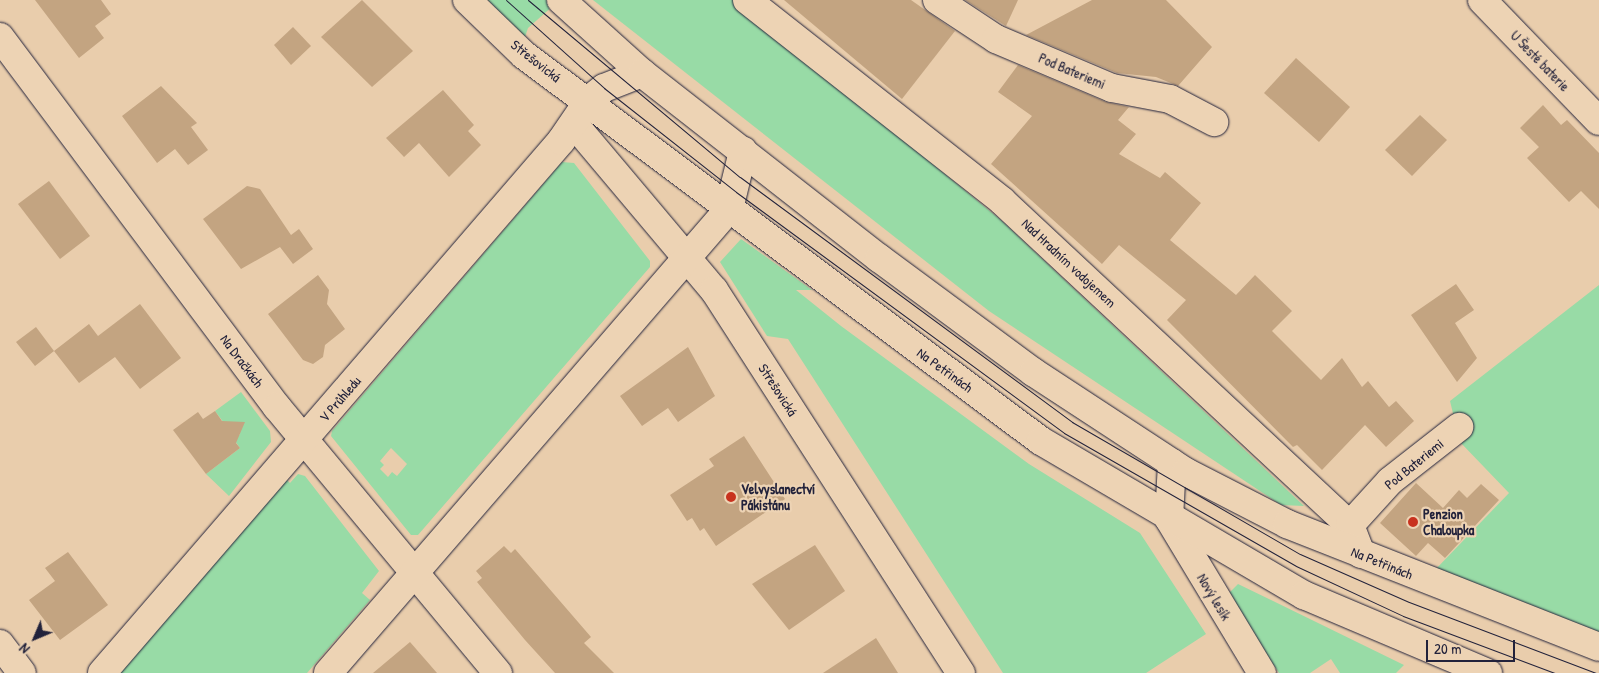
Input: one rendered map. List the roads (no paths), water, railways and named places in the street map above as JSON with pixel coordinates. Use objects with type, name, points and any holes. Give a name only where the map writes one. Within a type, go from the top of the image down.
[{"type":"street","name":"Střešovická","points":[[466,0],[524,55],[590,100],[729,209]]},
{"type":"street","points":[[328,673],[729,209],[743,151],[642,73],[561,0]]},
{"type":"street","name":"Nad Hradním vodojemem","points":[[747,0],[1002,201],[1350,525],[1361,554]]},
{"type":"street","name":"Pod Bateriemi","points":[[937,0],[996,39],[1112,88],[1170,99],[1214,122]]},
{"type":"street","name":"U Šesté baterie","points":[[1482,0],[1599,121]]},
{"type":"street","name":"Na Dračkách","points":[[0,37],[304,442],[498,673]]},
{"type":"street","points":[[590,100],[604,88],[642,73]]},
{"type":"street","name":"V Průhledu","points":[[102,673],[304,442],[574,124],[590,100]]},
{"type":"street","name":"Střešovická","points":[[574,124],[714,290],[961,673]]},
{"type":"street","name":"Na Petřinách","points":[[743,151],[1033,372],[1172,463],[1287,524],[1599,647]]},
{"type":"street","name":"Na Petřinách","points":[[729,209],[1041,441],[1169,519],[1304,596],[1488,673]]},
{"type":"street","name":"Pod Bateriemi","points":[[1350,525],[1390,480],[1459,427]]},
{"type":"street","points":[[1169,519],[1172,463]]},
{"type":"street","name":"Nový lesík","points":[[1169,519],[1262,673]]},
{"type":"street","points":[[0,644],[22,673]]},
{"type":"tram line","points":[[506,0],[604,88],[736,192],[1064,433],[1296,566],[1403,616],[1555,673]]},
{"type":"tram line","points":[[528,0],[740,177],[1072,422],[1300,554],[1409,602],[1596,673]]},
{"type":"place","name":"Velvyslanectví Pákistánu","points":[[731,497]]},
{"type":"place","name":"Penzion Chaloupka","points":[[1413,522]]}]
